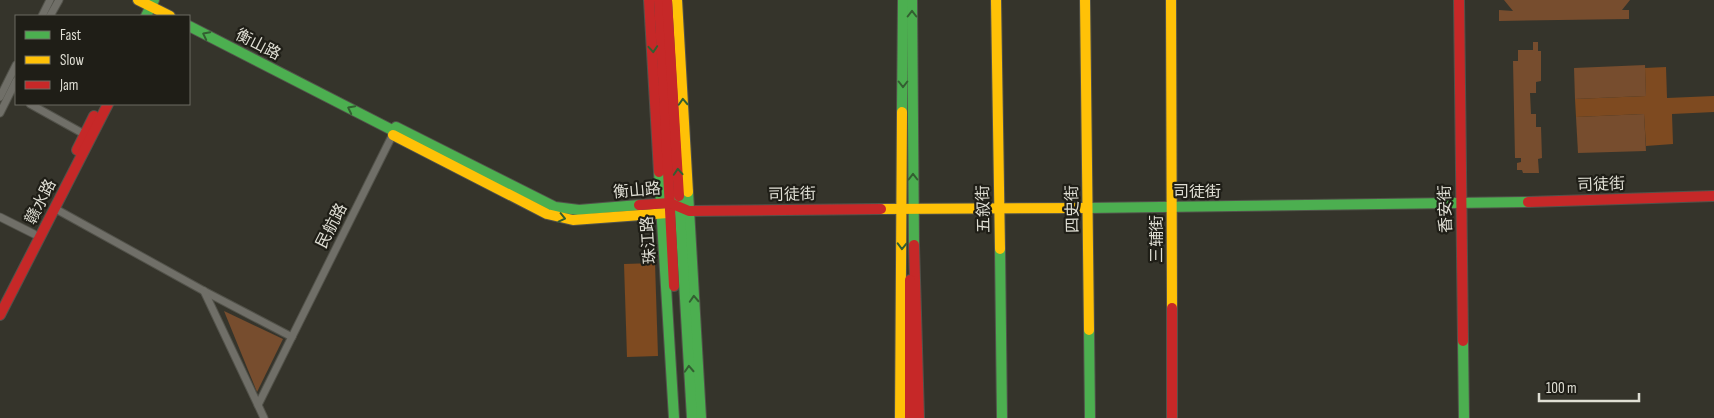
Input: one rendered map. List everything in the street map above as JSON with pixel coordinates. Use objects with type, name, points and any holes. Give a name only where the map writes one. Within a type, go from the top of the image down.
[{"type":"main road","points":[[138,0],[155,6],[168,15]]},
{"type":"main road","name":"珠江路","points":[[649,0],[672,208],[692,418]]},
{"type":"main road","name":"珠江路","points":[[659,0],[672,208],[701,418]]},
{"type":"main road","name":"珠江路","points":[[667,0],[680,418]]},
{"type":"main road","name":"珠江路","points":[[674,418],[672,208],[677,0]]},
{"type":"main road","points":[[900,418],[903,0]]},
{"type":"main road","points":[[912,0],[913,210],[919,418]]},
{"type":"main road","name":"五叙街","points":[[996,0],[1002,418]]},
{"type":"main road","name":"四史街","points":[[1085,0],[1090,418]]},
{"type":"main road","name":"三辅街","points":[[1171,0],[1172,418]]},
{"type":"main road","name":"香安街","points":[[1459,0],[1464,418]]},
{"type":"main road","name":"衡山路","points":[[190,27],[394,131],[555,207],[578,210],[672,208]]},
{"type":"main road","name":"赣水路","points":[[0,301],[99,105]]},
{"type":"main road","name":"赣水路","points":[[0,315],[107,105]]},
{"type":"main road","name":"司徒街","points":[[672,208],[913,210],[1462,204],[1714,196]]},
{"type":"main road","points":[[910,418],[909,305],[914,224]]},
{"type":"street","points":[[42,15],[50,0]]},
{"type":"street","points":[[51,15],[59,0]]},
{"type":"street","points":[[0,113],[15,68]]},
{"type":"street","points":[[6,92],[15,82]]},
{"type":"street","points":[[32,105],[84,134]]},
{"type":"street","name":"民航路","points":[[258,404],[394,131]]},
{"type":"street","points":[[54,208],[292,337]]},
{"type":"street","points":[[0,217],[34,234]]},
{"type":"street","points":[[204,291],[264,418]]},
{"type":"shaded area","points":[[1504,0],[1630,0],[1622,10],[1629,10],[1629,19],[1499,21],[1499,10],[1513,11]]},
{"type":"shaded area","points":[[1533,42],[1538,42],[1538,51],[1541,51],[1541,81],[1536,82],[1536,93],[1530,93],[1531,114],[1536,114],[1536,127],[1541,127],[1542,158],[1538,159],[1539,173],[1523,173],[1522,170],[1517,170],[1517,163],[1521,162],[1521,158],[1515,158],[1513,61],[1518,61],[1518,50],[1533,50]]},
{"type":"shaded area","points":[[1645,65],[1646,96],[1575,99],[1574,68]]},
{"type":"shaded area","points":[[1666,67],[1667,98],[1714,96],[1714,112],[1672,114],[1673,144],[1646,146],[1644,114],[1576,117],[1575,99],[1646,96],[1645,68]]},
{"type":"shaded area","points":[[1644,114],[1646,151],[1578,153],[1576,117]]},
{"type":"shaded area","points":[[655,263],[658,356],[627,357],[624,264]]},
{"type":"shaded area","points":[[224,311],[283,339],[257,392]]},
{"type":"traffic: fast","points":[[146,15],[154,0]]},
{"type":"traffic: fast","points":[[902,112],[903,0]]},
{"type":"traffic: fast","points":[[912,0],[914,245]]},
{"type":"traffic: fast","points":[[190,27],[394,131]]},
{"type":"traffic: fast","points":[[396,127],[555,207],[579,210],[639,205]]},
{"type":"traffic: fast","points":[[659,172],[674,418]]},
{"type":"traffic: fast","points":[[688,192],[701,418]]},
{"type":"traffic: fast","points":[[679,196],[692,418]]},
{"type":"traffic: fast","points":[[1086,208],[1528,202]]},
{"type":"traffic: fast","points":[[1000,249],[1002,418]]},
{"type":"traffic: fast","points":[[1089,330],[1090,418]]},
{"type":"traffic: fast","points":[[1463,341],[1464,418]]},
{"type":"traffic: slow","points":[[138,0],[168,15]]},
{"type":"traffic: slow","points":[[677,0],[688,192]]},
{"type":"traffic: slow","points":[[996,0],[1000,249]]},
{"type":"traffic: slow","points":[[1085,0],[1089,330]]},
{"type":"traffic: slow","points":[[1171,0],[1172,308]]},
{"type":"traffic: slow","points":[[900,418],[902,112]]},
{"type":"traffic: slow","points":[[393,135],[547,214],[573,220],[668,213]]},
{"type":"traffic: slow","points":[[881,209],[1086,208]]},
{"type":"traffic: jam","points":[[649,0],[659,172]]},
{"type":"traffic: jam","points":[[659,0],[674,286]]},
{"type":"traffic: jam","points":[[667,0],[679,196]]},
{"type":"traffic: jam","points":[[1459,0],[1463,341]]},
{"type":"traffic: jam","points":[[0,315],[107,105]]},
{"type":"traffic: jam","points":[[77,150],[94,116]]},
{"type":"traffic: jam","points":[[1528,202],[1714,196]]},
{"type":"traffic: jam","points":[[639,205],[670,203],[689,211],[881,209]]},
{"type":"traffic: jam","points":[[914,245],[919,418]]},
{"type":"traffic: jam","points":[[910,280],[910,418]]},
{"type":"traffic: jam","points":[[1172,308],[1172,418]]}]
